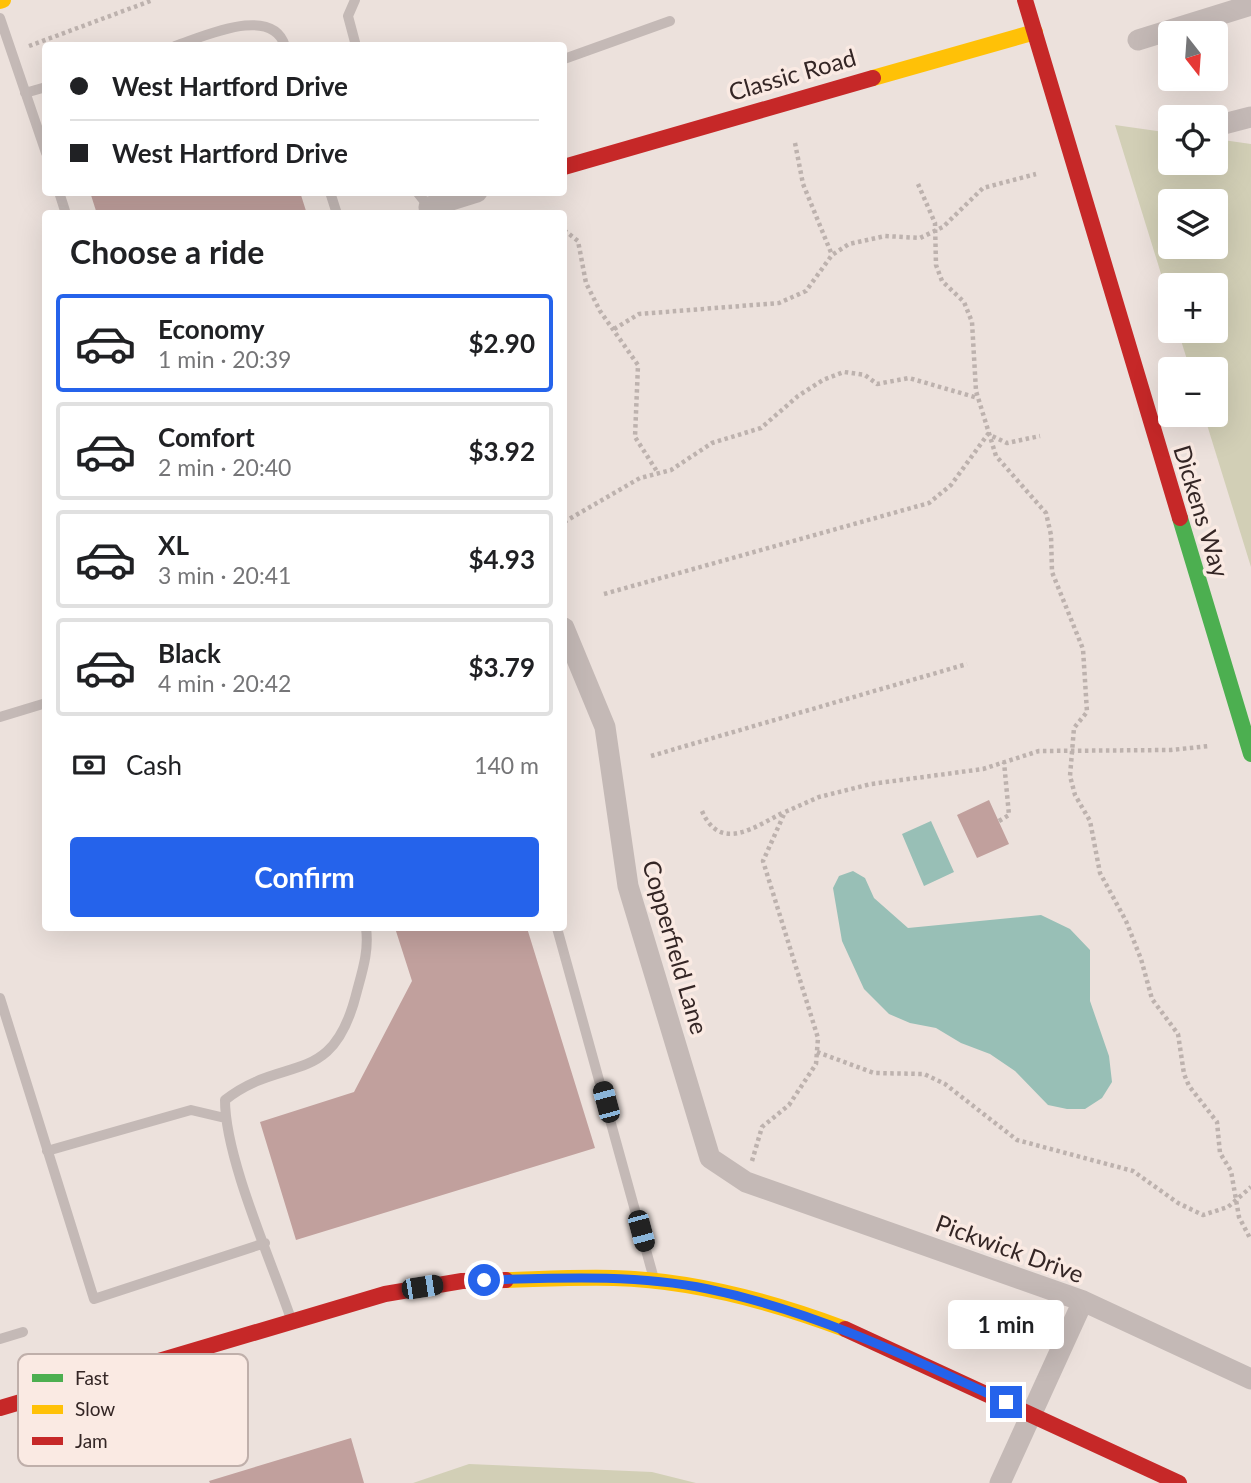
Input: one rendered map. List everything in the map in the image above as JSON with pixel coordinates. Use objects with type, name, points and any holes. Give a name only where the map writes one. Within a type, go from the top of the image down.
[{"type":"street","name":"Dickens Way","points":[[1025,0],[1251,754]]},
{"type":"street","points":[[1139,40],[1251,5]]},
{"type":"street","name":"Classic Road","points":[[567,166],[1035,32]]},
{"type":"street","points":[[1228,123],[1251,117]]},
{"type":"street","points":[[425,204],[460,196]]},
{"type":"street","name":"Copperfield Lane","points":[[567,635],[605,727],[628,886],[710,1158],[746,1182]]},
{"type":"street","name":"Pickwick Drive","points":[[746,1182],[1083,1301],[1251,1379]]},
{"type":"street","points":[[181,1354],[385,1294],[461,1281],[616,1278],[654,1282],[706,1289],[815,1318],[880,1343],[1179,1483]]},
{"type":"street","points":[[1000,1483],[1083,1301]]},
{"type":"street","points":[[0,1408],[18,1403]]},
{"type":"lane","points":[[355,0],[348,16],[355,42]]},
{"type":"lane","points":[[0,18],[42,142]]},
{"type":"lane","points":[[567,58],[670,21]]},
{"type":"lane","points":[[188,42],[238,26],[257,25],[267,25],[284,42]]},
{"type":"lane","points":[[25,93],[42,87]]},
{"type":"lane","points":[[0,717],[42,705]]},
{"type":"lane","points":[[292,1321],[225,1118],[225,1100],[242,1087],[295,1071],[328,1052],[351,1019],[369,946],[366,931]]},
{"type":"lane","points":[[558,931],[654,1282]]},
{"type":"lane","points":[[0,998],[94,1298],[265,1244]]},
{"type":"lane","points":[[47,1151],[191,1110],[225,1118]]},
{"type":"lane","points":[[0,1339],[23,1332]]},
{"type":"path","points":[[11,52],[153,0]]},
{"type":"path","points":[[795,143],[803,184],[832,255]]},
{"type":"path","points":[[614,329],[639,314],[779,303],[806,291],[832,255],[849,244],[885,236],[920,239],[943,227],[984,188],[1036,174]]},
{"type":"path","points":[[918,184],[935,223],[933,232],[936,265],[942,281],[964,302],[972,322],[978,398],[996,456],[1046,513],[1051,535],[1052,572],[1083,649],[1087,712],[1074,728],[1071,753],[1072,786],[1090,821],[1100,873],[1136,946],[1152,999],[1178,1034],[1184,1074],[1189,1086],[1217,1122],[1220,1153],[1231,1171],[1238,1217],[1251,1240]]},
{"type":"path","points":[[567,232],[578,241],[586,284],[638,365],[635,437],[658,473]]},
{"type":"path","points":[[567,520],[640,478],[692,459],[712,443],[761,428],[798,396],[823,380],[844,372],[865,375],[877,384],[909,378],[978,398]]},
{"type":"path","points":[[989,433],[1007,443],[1040,436]]},
{"type":"path","points":[[604,594],[929,503],[951,485],[989,433]]},
{"type":"path","points":[[650,756],[967,664]]},
{"type":"path","points":[[702,811],[708,826],[719,832],[740,834],[819,797],[871,784],[983,769],[1039,751],[1071,753],[1209,746]]},
{"type":"path","points":[[999,821],[1009,815],[1004,762]]},
{"type":"path","points":[[746,1182],[762,1127],[789,1105],[816,1063],[818,1038],[763,861],[785,812]]},
{"type":"path","points":[[817,1052],[874,1073],[924,1074],[945,1084],[1017,1140],[1133,1171],[1178,1203],[1203,1215],[1228,1207],[1251,1187]]},
{"type":"shaded area","points":[[1115,125],[1158,131],[1158,175],[1228,175],[1228,141],[1251,144],[1251,567],[1208,427],[1228,427],[1228,357],[1186,357],[1182,343],[1228,343],[1228,273],[1161,273]]},
{"type":"shaded area","points":[[469,1464],[652,1472],[696,1483],[413,1483]]},
{"type":"water","points":[[931,821],[954,872],[924,886],[902,834]]},
{"type":"water","points":[[853,871],[865,878],[874,898],[908,928],[1041,915],[1070,929],[1090,950],[1090,1001],[1109,1056],[1112,1082],[1102,1098],[1085,1109],[1048,1105],[1015,1071],[990,1054],[961,1043],[936,1028],[910,1023],[889,1014],[864,989],[842,941],[833,888],[839,876]]},
{"type":"building","points":[[91,196],[301,196],[306,210],[96,210]]},
{"type":"building","points":[[989,800],[1009,844],[977,858],[957,815]]},
{"type":"building","points":[[396,931],[528,931],[595,1148],[296,1240],[260,1122],[354,1092],[412,981]]},
{"type":"building","points":[[351,1438],[364,1483],[209,1481]]},
{"type":"traffic: fast","points":[[1180,518],[1251,754]]},
{"type":"traffic: slow","points":[[873,78],[1035,32]]},
{"type":"traffic: slow","points":[[506,1280],[614,1278],[672,1283],[731,1294],[845,1329]]},
{"type":"traffic: jam","points":[[1025,0],[1180,518]]},
{"type":"traffic: jam","points":[[567,166],[873,78]]},
{"type":"traffic: jam","points":[[182,1354],[385,1294],[462,1281],[506,1280]]},
{"type":"traffic: jam","points":[[845,1329],[1179,1483]]},
{"type":"traffic: jam","points":[[0,1408],[18,1403]]},
{"type":"route","points":[[484,1280],[616,1278],[706,1289],[815,1318],[880,1343],[1006,1402]]}]
